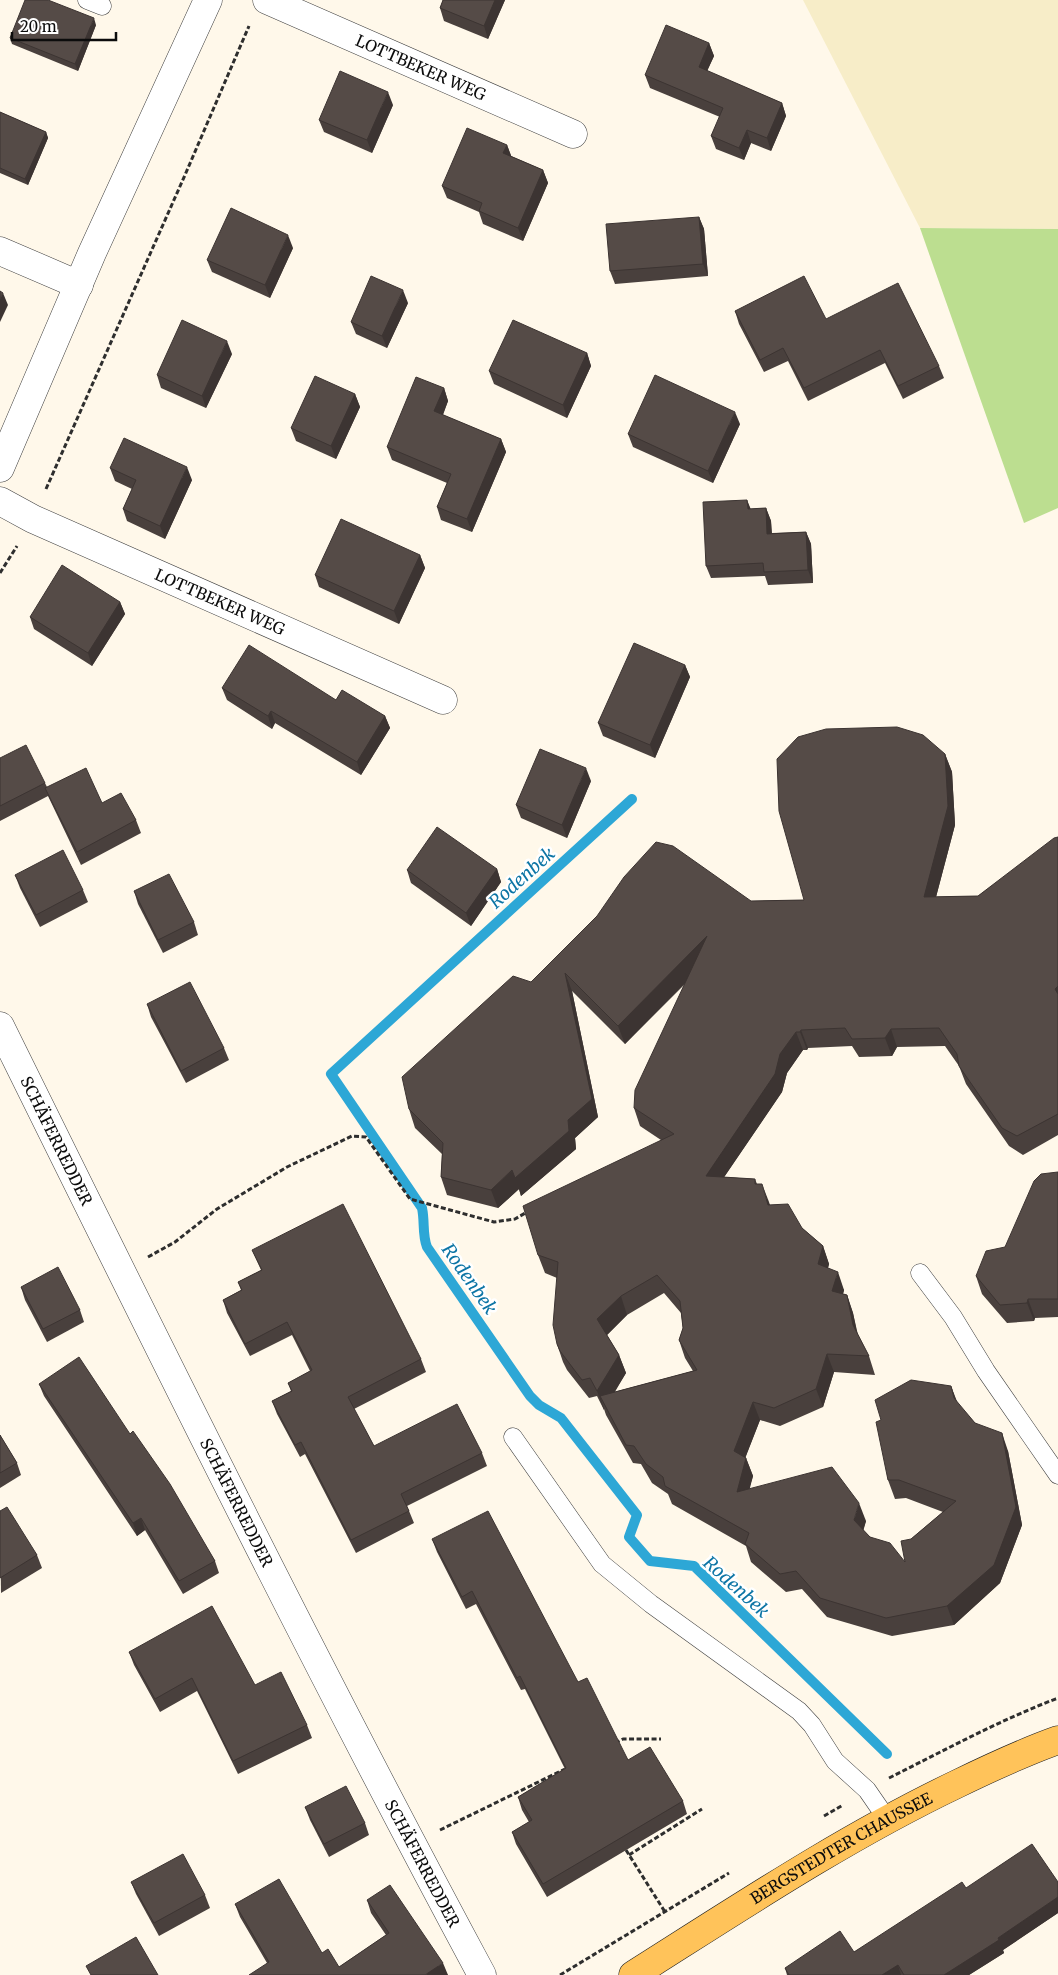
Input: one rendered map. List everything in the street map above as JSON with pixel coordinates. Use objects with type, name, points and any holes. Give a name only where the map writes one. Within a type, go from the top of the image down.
[{"type":"main road","name":"BERGSTEDTER CHAUSSEE","points":[[633,1975],[755,1897],[887,1819],[980,1773],[1058,1740]]},
{"type":"street","points":[[0,468],[138,150],[208,0]]},
{"type":"street","name":"LOTTBEKER WEG","points":[[260,9],[573,134]]},
{"type":"street","points":[[0,251],[79,285]]},
{"type":"street","name":"LOTTBEKER WEG","points":[[0,501],[33,519],[443,700]]},
{"type":"street","name":"SCHÄFERREDDER","points":[[0,1026],[121,1272],[412,1844],[482,1975]]},
{"type":"lane","points":[[920,1273],[953,1317],[986,1371],[1058,1475]]},
{"type":"lane","points":[[513,1437],[602,1564],[651,1604],[799,1711],[812,1725],[835,1761],[867,1790],[887,1819]]},
{"type":"path","points":[[0,573],[33,519],[260,9]]},
{"type":"path","points":[[121,1272],[175,1242],[217,1210],[287,1167],[352,1136],[366,1137],[410,1199],[494,1222],[515,1219],[531,1210]]},
{"type":"path","points":[[615,1744],[623,1739],[661,1739]]},
{"type":"path","points":[[412,1844],[572,1765]]},
{"type":"path","points":[[530,1786],[534,1793]]},
{"type":"path","points":[[629,1855],[702,1809]]},
{"type":"path","points":[[626,1850],[666,1912]]},
{"type":"shaded area","points":[[803,0],[1058,0],[1058,229],[920,228]]},
{"type":"green space","points":[[920,228],[1058,229],[1058,508],[1024,523]]},
{"type":"building","points":[[25,0],[48,0],[94,18],[75,64],[10,38]]},
{"type":"building","points":[[443,0],[495,0],[484,26],[440,8]]},
{"type":"building","points":[[666,25],[709,43],[699,67],[782,103],[767,138],[747,130],[739,148],[711,136],[723,108],[645,75]]},
{"type":"building","points":[[340,71],[388,92],[367,140],[319,120]]},
{"type":"building","points":[[0,112],[46,132],[25,179],[0,168]]},
{"type":"building","points":[[467,128],[507,145],[503,153],[543,170],[518,228],[479,211],[482,203],[442,186]]},
{"type":"building","points":[[231,208],[288,235],[265,285],[207,260]]},
{"type":"building","points":[[699,217],[703,264],[610,271],[606,224]]},
{"type":"building","points":[[371,276],[403,290],[382,336],[351,322]]},
{"type":"building","points":[[804,276],[826,319],[898,283],[939,366],[898,386],[880,350],[804,388],[783,348],[760,360],[735,311]]},
{"type":"building","points":[[182,320],[227,341],[202,396],[157,375]]},
{"type":"building","points":[[513,320],[587,353],[563,405],[489,371]]},
{"type":"building","points":[[655,375],[735,412],[708,471],[628,434]]},
{"type":"building","points":[[315,376],[355,394],[331,446],[291,428]]},
{"type":"building","points":[[416,377],[444,388],[434,411],[501,439],[467,519],[437,507],[451,474],[387,447]]},
{"type":"building","points":[[124,438],[187,467],[160,526],[123,509],[136,480],[110,468]]},
{"type":"building","points":[[747,500],[748,509],[766,508],[767,534],[806,532],[808,570],[764,572],[763,563],[706,566],[703,502]]},
{"type":"building","points":[[341,519],[420,555],[394,611],[315,575]]},
{"type":"building","points":[[62,565],[120,602],[88,653],[30,617]]},
{"type":"building","points":[[634,643],[685,665],[650,745],[598,723]]},
{"type":"building","points":[[249,645],[336,700],[342,690],[385,716],[357,762],[271,711],[268,716],[222,688]]},
{"type":"building","points":[[897,727],[923,735],[945,754],[948,806],[924,897],[978,896],[1054,838],[1058,837],[1058,986],[1055,989],[1058,994],[1058,1114],[1017,1136],[1002,1128],[959,1066],[957,1054],[939,1028],[891,1029],[885,1038],[852,1039],[845,1028],[801,1030],[796,1032],[780,1054],[775,1074],[706,1176],[755,1179],[755,1184],[762,1184],[768,1205],[788,1204],[802,1228],[823,1246],[818,1264],[838,1272],[832,1291],[847,1295],[853,1325],[869,1356],[827,1354],[816,1389],[774,1408],[753,1402],[734,1451],[746,1458],[737,1492],[832,1467],[859,1503],[854,1520],[870,1537],[890,1543],[905,1562],[901,1541],[911,1539],[956,1501],[899,1480],[888,1480],[876,1422],[881,1420],[875,1400],[911,1380],[951,1386],[954,1398],[975,1423],[1002,1433],[1016,1507],[994,1565],[947,1606],[886,1618],[820,1598],[796,1571],[780,1574],[745,1544],[749,1533],[665,1486],[663,1477],[646,1464],[634,1446],[626,1445],[600,1396],[697,1370],[679,1340],[683,1328],[680,1301],[657,1275],[621,1296],[597,1319],[619,1355],[597,1391],[590,1378],[582,1380],[560,1351],[557,1344],[553,1325],[558,1262],[538,1255],[523,1206],[674,1134],[634,1108],[635,1090],[707,936],[618,1026],[565,973],[592,1099],[568,1120],[569,1131],[515,1178],[512,1170],[491,1190],[441,1177],[443,1143],[409,1109],[402,1077],[513,976],[531,982],[597,916],[624,877],[656,842],[673,846],[751,901],[804,900],[779,811],[777,759],[798,737],[826,729]]},
{"type":"building","points":[[26,745],[45,783],[0,806],[0,758]]},
{"type":"building","points":[[540,749],[586,768],[562,825],[516,805]]},
{"type":"building","points":[[86,768],[102,803],[121,793],[136,820],[77,852],[45,788]]},
{"type":"building","points":[[437,827],[497,869],[466,913],[407,870]]},
{"type":"building","points":[[63,850],[83,890],[36,915],[15,875]]},
{"type":"building","points":[[169,874],[194,922],[158,940],[134,891]]},
{"type":"building","points":[[190,982],[224,1048],[181,1071],[147,1004]]},
{"type":"building","points":[[1058,1172],[1058,1299],[1028,1299],[1027,1303],[1000,1305],[976,1276],[986,1251],[1005,1247],[1034,1181],[1041,1174]]},
{"type":"building","points":[[343,1204],[421,1359],[348,1397],[374,1446],[457,1404],[482,1453],[401,1494],[409,1511],[351,1540],[301,1442],[295,1445],[272,1401],[292,1391],[288,1383],[312,1370],[287,1322],[245,1344],[223,1300],[242,1290],[238,1282],[262,1270],[252,1250]]},
{"type":"building","points":[[58,1267],[80,1310],[43,1329],[21,1287]]},
{"type":"building","points":[[79,1357],[130,1434],[133,1431],[170,1484],[215,1561],[179,1581],[141,1518],[133,1523],[39,1384]]},
{"type":"building","points":[[0,1435],[17,1463],[0,1473]]},
{"type":"building","points":[[7,1507],[37,1555],[0,1578],[0,1511]]},
{"type":"building","points":[[488,1511],[578,1682],[587,1678],[628,1760],[650,1747],[683,1801],[543,1884],[512,1832],[532,1820],[518,1797],[566,1768],[520,1676],[517,1678],[472,1591],[462,1597],[432,1539]]},
{"type":"building","points":[[212,1606],[255,1685],[281,1672],[307,1725],[233,1761],[192,1678],[155,1699],[129,1652]]},
{"type":"building","points":[[346,1786],[365,1823],[324,1844],[305,1807]]},
{"type":"building","points":[[1032,1844],[1058,1882],[1058,1897],[998,1938],[999,1940],[944,1975],[904,1975],[898,1965],[882,1975],[789,1975],[785,1968],[840,1931],[854,1952],[962,1882],[966,1888]]},
{"type":"building","points":[[183,1854],[205,1895],[154,1923],[131,1882]]},
{"type":"building","points":[[279,1879],[322,1953],[328,1949],[339,1967],[389,1933],[367,1900],[390,1885],[443,1963],[425,1975],[249,1975],[269,1962],[235,1904]]},
{"type":"building","points":[[136,1937],[158,1975],[91,1975],[86,1966]]},
{"type":"waterway","name":"Rodenbek","points":[[632,799],[331,1074],[422,1208],[427,1247],[530,1396],[539,1405],[561,1418],[637,1515],[629,1537],[650,1561],[694,1566],[887,1754]]}]
